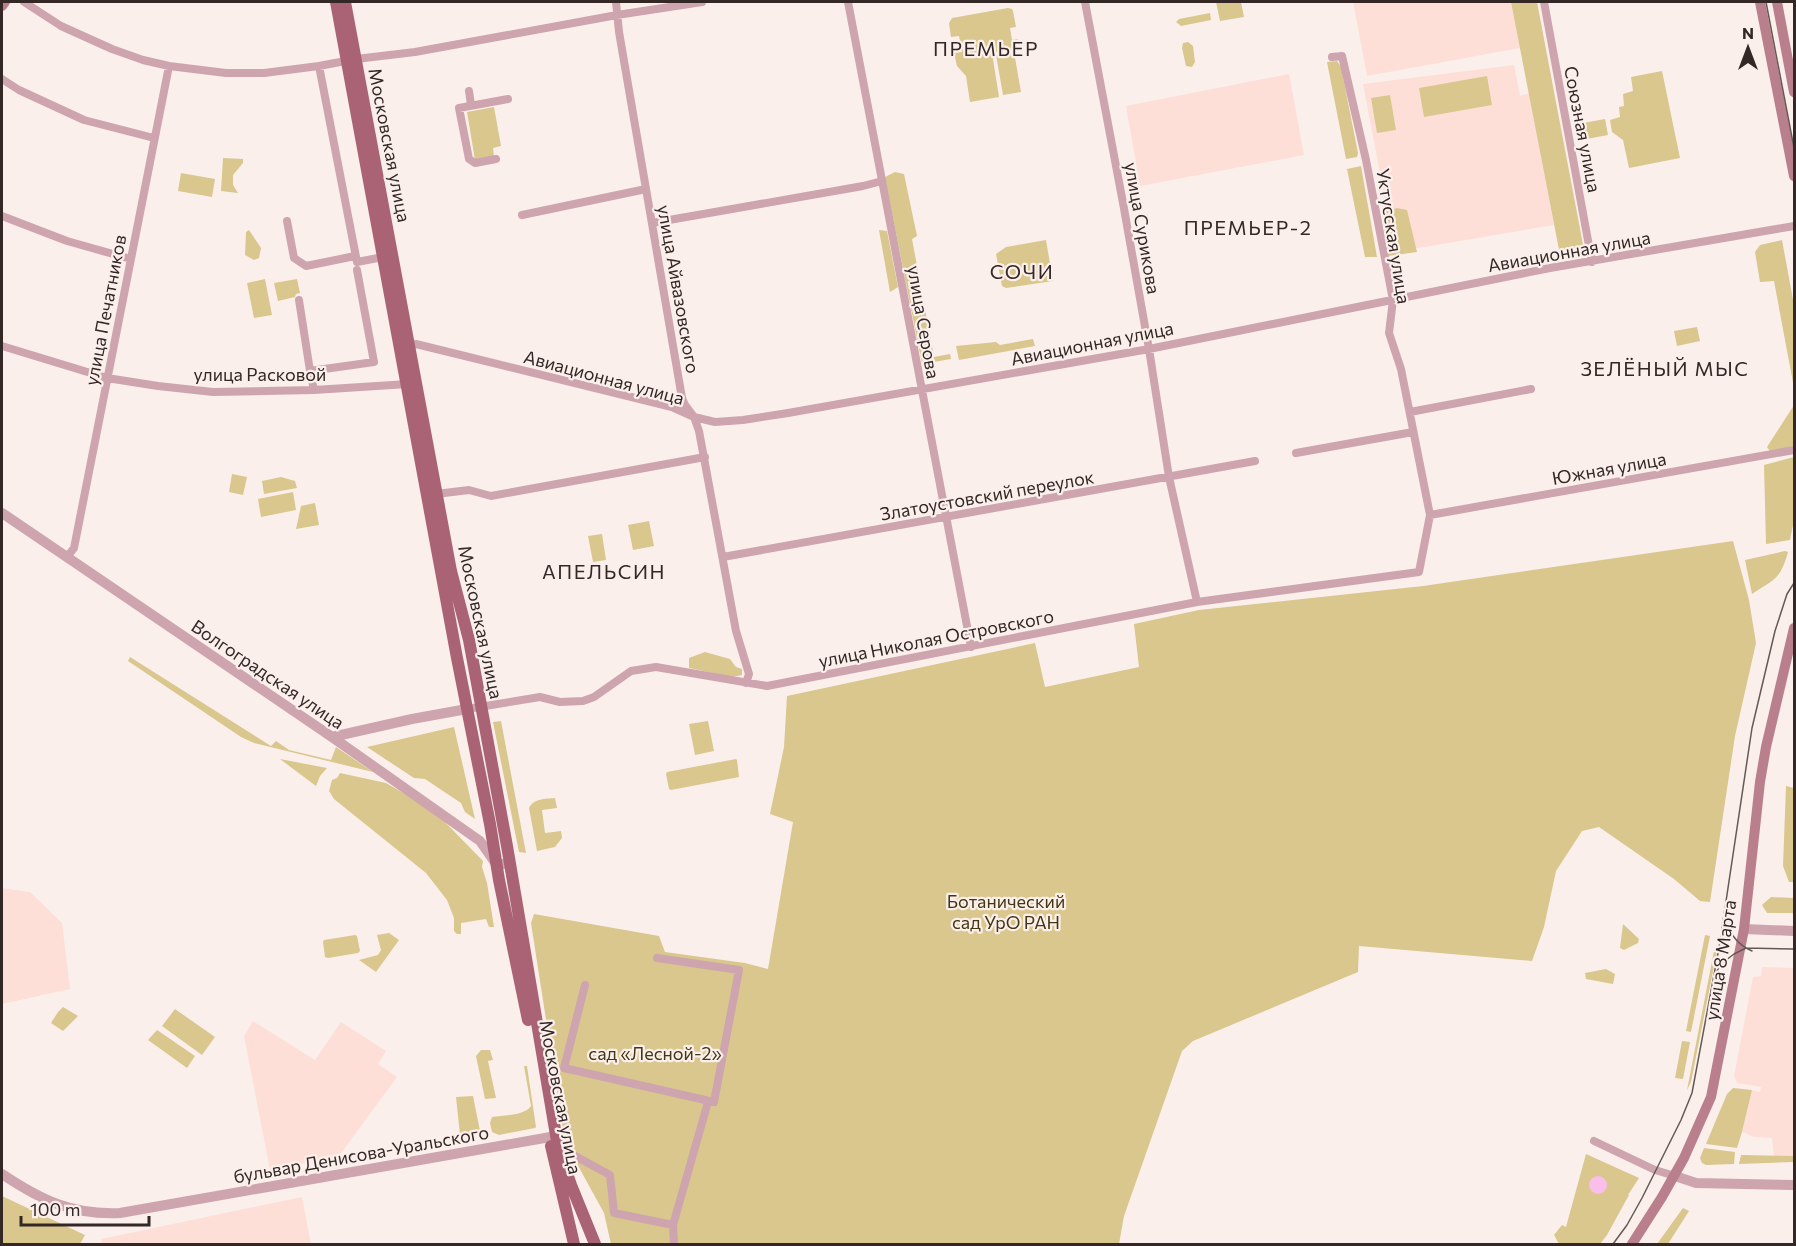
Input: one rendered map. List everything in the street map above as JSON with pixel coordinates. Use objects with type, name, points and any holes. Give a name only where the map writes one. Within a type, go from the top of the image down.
[{"type":"main road","points":[[2,6],[5,2]]},
{"type":"main road","name":"Московская улица","points":[[336,2],[351,59],[411,384],[454,588],[469,640],[510,864],[574,1245]]},
{"type":"main road","name":"Московская улица","points":[[345,2],[351,59],[383,258],[404,349]]},
{"type":"main road","points":[[1760,2],[1794,176]]},
{"type":"main road","points":[[1777,2],[1794,92]]},
{"type":"main road","name":"Московская улица","points":[[411,384],[496,864],[555,1140],[595,1245]]},
{"type":"main road","name":"улица 8 Марта","points":[[1632,1245],[1675,1176],[1711,1097],[1743,929],[1766,747],[1794,628]]},
{"type":"main road","name":"улица 8 Марта","points":[[1785,663],[1794,641]]},
{"type":"street","points":[[24,2],[41,15],[71,31],[143,60],[169,66],[226,73],[267,73],[351,59],[415,52],[702,2]]},
{"type":"street","name":"улица Айвазовского","points":[[616,2],[682,398],[694,417],[705,457],[736,631],[749,674],[746,683]]},
{"type":"street","name":"улица Серова","points":[[848,2],[971,647]]},
{"type":"street","name":"улица Сурикова","points":[[1085,2],[1105,99],[1149,349],[1168,477],[1197,602]]},
{"type":"street","name":"Союзная улица","points":[[1544,2],[1592,262]]},
{"type":"street","name":"Уктусская улица","points":[[1332,57],[1342,56],[1366,160],[1393,300],[1389,333],[1401,369],[1430,515],[1419,572]]},
{"type":"street","name":"улица Печатников","points":[[67,557],[74,548],[169,66]]},
{"type":"street","points":[[319,66],[355,256],[357,262],[383,258]]},
{"type":"street","points":[[2,79],[19,90],[84,120],[154,138]]},
{"type":"street","points":[[469,91],[471,105]]},
{"type":"street","points":[[495,159],[474,163],[469,159],[459,108],[508,99]]},
{"type":"street","points":[[652,223],[882,181]]},
{"type":"street","points":[[522,215],[646,189]]},
{"type":"street","points":[[2,216],[67,241],[131,259]]},
{"type":"street","points":[[287,221],[294,258],[306,266],[336,262],[355,256]]},
{"type":"street","name":"Авиационная улица","points":[[404,349],[416,344],[672,407],[694,417],[715,422],[743,420],[1149,349],[1550,268],[1794,226]]},
{"type":"street","points":[[310,371],[374,362],[357,270]]},
{"type":"street","points":[[299,300],[314,390]]},
{"type":"street","name":"улица Расковой","points":[[2,346],[106,378],[213,392],[314,390],[411,384]]},
{"type":"street","points":[[1410,412],[1531,389]]},
{"type":"street","points":[[1296,453],[1413,432]]},
{"type":"street","name":"Южная улица","points":[[1430,515],[1794,450]]},
{"type":"street","points":[[436,494],[469,490],[491,496],[705,457]]},
{"type":"street","name":"Златоустовский переулок","points":[[723,557],[1255,461]]},
{"type":"street","name":"Волгоградская улица","points":[[2,513],[332,737],[480,842],[496,864]]},
{"type":"street","name":"улица Николая Островского","points":[[467,709],[540,697],[560,702],[583,701],[594,698],[631,671],[657,667],[766,686],[1197,602],[1419,572]]},
{"type":"street","points":[[332,737],[467,709]]},
{"type":"street","points":[[496,864],[510,864]]},
{"type":"street","points":[[1743,929],[1794,931]]},
{"type":"street","points":[[585,985],[564,1068],[714,1102],[739,970],[657,958]]},
{"type":"street","points":[[674,1245],[673,1225],[708,1102]]},
{"type":"street","points":[[555,1140],[565,1147],[566,1151],[610,1175],[614,1213],[673,1225]]},
{"type":"street","name":"бульвар Денисова-Уральского","points":[[2,1174],[48,1201],[81,1211],[120,1213],[555,1140]]},
{"type":"street","points":[[1594,1141],[1655,1170],[1696,1183],[1794,1185]]},
{"type":"shaded area","points":[[1353,2],[1511,2],[1520,48],[1367,76]]},
{"type":"shaded area","points":[[1514,65],[1520,96],[1529,93],[1554,225],[1395,252],[1363,84]]},
{"type":"shaded area","points":[[1289,74],[1304,155],[1140,186],[1126,106]]},
{"type":"shaded area","points":[[2,888],[30,892],[62,923],[70,989],[2,1004]]},
{"type":"shaded area","points":[[1762,967],[1794,968],[1794,1156],[1774,1157],[1772,1138],[1754,1137],[1742,1132],[1752,1090],[1760,1092],[1761,1087],[1737,1083],[1734,1076],[1753,977],[1761,976]]},
{"type":"shaded area","points":[[253,1021],[315,1060],[341,1022],[386,1051],[378,1064],[397,1077],[339,1156],[270,1170],[244,1036]]},
{"type":"shaded area","points":[[1594,1176],[1602,1176],[1607,1181],[1605,1192],[1594,1194],[1589,1189],[1589,1181]]},
{"type":"shaded area","points":[[302,1197],[311,1244],[102,1244],[101,1239]]},
{"type":"green space","points":[[1216,2],[1241,2],[1244,17],[1220,21]]},
{"type":"green space","points":[[1511,2],[1537,2],[1585,255],[1561,260]]},
{"type":"green space","points":[[1008,8],[1013,11],[1016,27],[1010,28],[1012,40],[1018,39],[1019,48],[992,53],[999,97],[970,102],[966,76],[957,66],[954,53],[962,52],[959,36],[951,37],[949,23],[952,18]]},
{"type":"green space","points":[[1210,13],[1211,20],[1181,26],[1176,22],[1179,19]]},
{"type":"green space","points":[[1188,42],[1193,46],[1195,62],[1192,67],[1186,66],[1182,48],[1183,43]]},
{"type":"green space","points":[[1014,52],[1021,92],[1003,95],[996,55]]},
{"type":"green space","points":[[1337,61],[1341,67],[1358,153],[1357,157],[1346,159],[1327,62]]},
{"type":"green space","points":[[1662,71],[1680,158],[1629,168],[1623,140],[1612,132],[1610,120],[1620,117],[1619,107],[1624,106],[1623,94],[1633,91],[1631,77]]},
{"type":"green space","points":[[1487,76],[1492,105],[1424,117],[1419,88]]},
{"type":"green space","points":[[1390,95],[1396,130],[1377,133],[1371,98]]},
{"type":"green space","points":[[494,107],[501,146],[493,148],[494,157],[475,160],[467,112]]},
{"type":"green space","points":[[1605,119],[1608,135],[1581,140],[1578,124]]},
{"type":"green space","points":[[223,158],[243,159],[243,163],[233,175],[233,185],[238,193],[221,191]]},
{"type":"green space","points":[[1361,166],[1377,257],[1365,257],[1347,169]]},
{"type":"green space","points":[[895,172],[904,174],[917,236],[912,239],[934,357],[950,354],[951,359],[922,364],[885,177]]},
{"type":"green space","points":[[181,173],[215,179],[212,197],[178,191]]},
{"type":"green space","points":[[1397,208],[1407,210],[1417,252],[1388,256],[1382,212]]},
{"type":"green space","points":[[249,230],[261,248],[259,258],[254,260],[245,255],[246,232]]},
{"type":"green space","points":[[879,230],[887,231],[898,287],[890,292]]},
{"type":"green space","points":[[1046,240],[1053,281],[1006,288],[1002,286],[996,254],[1006,247]]},
{"type":"green space","points":[[1782,240],[1794,305],[1794,388],[1774,281],[1760,282],[1755,252],[1760,245]]},
{"type":"green space","points":[[265,279],[272,315],[254,318],[247,283]]},
{"type":"green space","points":[[297,279],[300,293],[295,297],[278,301],[274,283]]},
{"type":"green space","points":[[1697,327],[1700,341],[1677,346],[1674,331]]},
{"type":"green space","points":[[1033,339],[1035,346],[959,360],[956,346],[996,342],[1000,345]]},
{"type":"green space","points":[[1794,405],[1794,447],[1770,451],[1767,447]]},
{"type":"green space","points":[[1794,457],[1794,520],[1790,540],[1766,544],[1764,465]]},
{"type":"green space","points":[[232,474],[247,477],[243,495],[229,492]]},
{"type":"green space","points":[[281,477],[295,481],[297,488],[264,494],[262,481]]},
{"type":"green space","points":[[293,492],[296,510],[261,517],[258,499]]},
{"type":"green space","points":[[315,503],[319,525],[296,529],[301,506]]},
{"type":"green space","points":[[649,521],[654,546],[633,550],[628,525]]},
{"type":"green space","points":[[602,534],[606,560],[593,562],[588,536]]},
{"type":"green space","name":"Ботанический сад УрО РАН","points":[[1733,541],[1749,600],[1756,643],[1735,736],[1710,902],[1700,901],[1674,879],[1599,827],[1582,831],[1556,871],[1544,927],[1532,961],[1359,946],[1358,972],[1193,1041],[1182,1051],[1124,1216],[1119,1244],[611,1244],[604,1213],[565,1142],[531,923],[534,914],[659,936],[665,952],[745,963],[768,969],[793,822],[770,814],[784,747],[787,696],[1035,643],[1045,687],[1139,667],[1134,624],[1199,610],[1423,586]]},
{"type":"green space","points":[[1788,552],[1776,578],[1752,594],[1745,560]]},
{"type":"green space","points":[[705,652],[730,659],[736,667],[742,669],[742,675],[732,677],[689,668],[689,658]]},
{"type":"green space","points":[[130,657],[271,746],[276,741],[289,750],[331,760],[336,747],[373,772],[254,743],[241,737],[128,661]]},
{"type":"green space","points":[[501,721],[526,853],[519,852],[493,722]]},
{"type":"green space","points":[[708,721],[714,751],[695,755],[689,724]]},
{"type":"green space","points":[[454,727],[475,819],[465,812],[461,803],[425,779],[414,778],[367,747]]},
{"type":"green space","points":[[280,759],[327,768],[320,776],[316,786]]},
{"type":"green space","points":[[736,759],[739,777],[669,789],[667,772]]},
{"type":"green space","points":[[340,773],[386,783],[440,817],[483,861],[482,867],[494,927],[489,927],[486,919],[461,923],[461,934],[454,931],[454,918],[447,900],[426,873],[334,799],[329,791],[332,780]]},
{"type":"green space","points":[[1786,786],[1794,788],[1794,882],[1789,882],[1783,866]]},
{"type":"green space","points":[[555,798],[557,808],[542,810],[545,833],[561,831],[562,838],[555,847],[537,851],[529,808],[537,801]]},
{"type":"green space","points":[[1771,897],[1794,898],[1794,913],[1767,913],[1762,905]]},
{"type":"green space","points":[[1623,924],[1639,939],[1638,943],[1624,950],[1620,948]]},
{"type":"green space","points":[[389,933],[399,940],[376,972],[359,960],[378,955],[381,950],[377,935]]},
{"type":"green space","points":[[355,935],[360,951],[358,953],[325,957],[324,940]]},
{"type":"green space","points":[[1705,935],[1710,936],[1691,1032],[1686,1031]]},
{"type":"green space","points":[[1714,951],[1717,951],[1691,1082],[1687,1090]]},
{"type":"green space","points":[[1606,969],[1615,974],[1613,984],[1586,979],[1585,973]]},
{"type":"green space","points":[[63,1007],[78,1016],[63,1031],[51,1023]]},
{"type":"green space","points":[[175,1009],[215,1037],[202,1055],[162,1026]]},
{"type":"green space","points":[[157,1030],[195,1056],[187,1068],[148,1040]]},
{"type":"green space","points":[[1682,1041],[1690,1042],[1683,1079],[1675,1078]]},
{"type":"green space","points":[[481,1050],[490,1050],[493,1060],[488,1061],[496,1098],[485,1099],[476,1056]]},
{"type":"green space","points":[[524,1066],[527,1066],[536,1127],[499,1135],[492,1132],[490,1123],[492,1117],[524,1112],[531,1106]]},
{"type":"green space","points":[[1733,1088],[1752,1090],[1737,1148],[1706,1144],[1727,1094]]},
{"type":"green space","points":[[473,1096],[480,1131],[460,1135],[456,1097]]},
{"type":"green space","points":[[1704,1148],[1735,1152],[1734,1164],[1706,1165],[1702,1163],[1700,1158]]},
{"type":"green space","points":[[1586,1154],[1639,1178],[1600,1244],[1559,1244],[1554,1235],[1562,1225],[1566,1227]]},
{"type":"green space","points":[[1741,1155],[1794,1156],[1794,1162],[1739,1164]]},
{"type":"green space","points":[[2,1196],[85,1235],[80,1244],[2,1244]]},
{"type":"green space","points":[[1683,1208],[1689,1211],[1668,1244],[1657,1244]]},
{"type":"tram line","points":[[1766,2],[1794,148]]},
{"type":"tram line","points":[[1613,1244],[1642,1198],[1692,1093],[1719,948],[1752,728],[1775,631],[1787,594],[1794,583]]},
{"type":"tram line","points":[[1725,918],[1735,938],[1752,951]]},
{"type":"tram line","points":[[1717,971],[1721,964],[1746,948],[1794,949]]},
{"type":"district","name":"ПРЕМЬЕР","points":[[986,48]]},
{"type":"district","name":"ПРЕМЬЕР-2","points":[[1248,227]]},
{"type":"district","name":"СОЧИ","points":[[1022,271]]},
{"type":"district","name":"ЗЕЛЁНЫЙ МЫС","points":[[1665,368]]},
{"type":"district","name":"АПЕЛЬСИН","points":[[604,571]]},
{"type":"park label","name":"сад «Лесной-2»","points":[[655,1053]]}]
